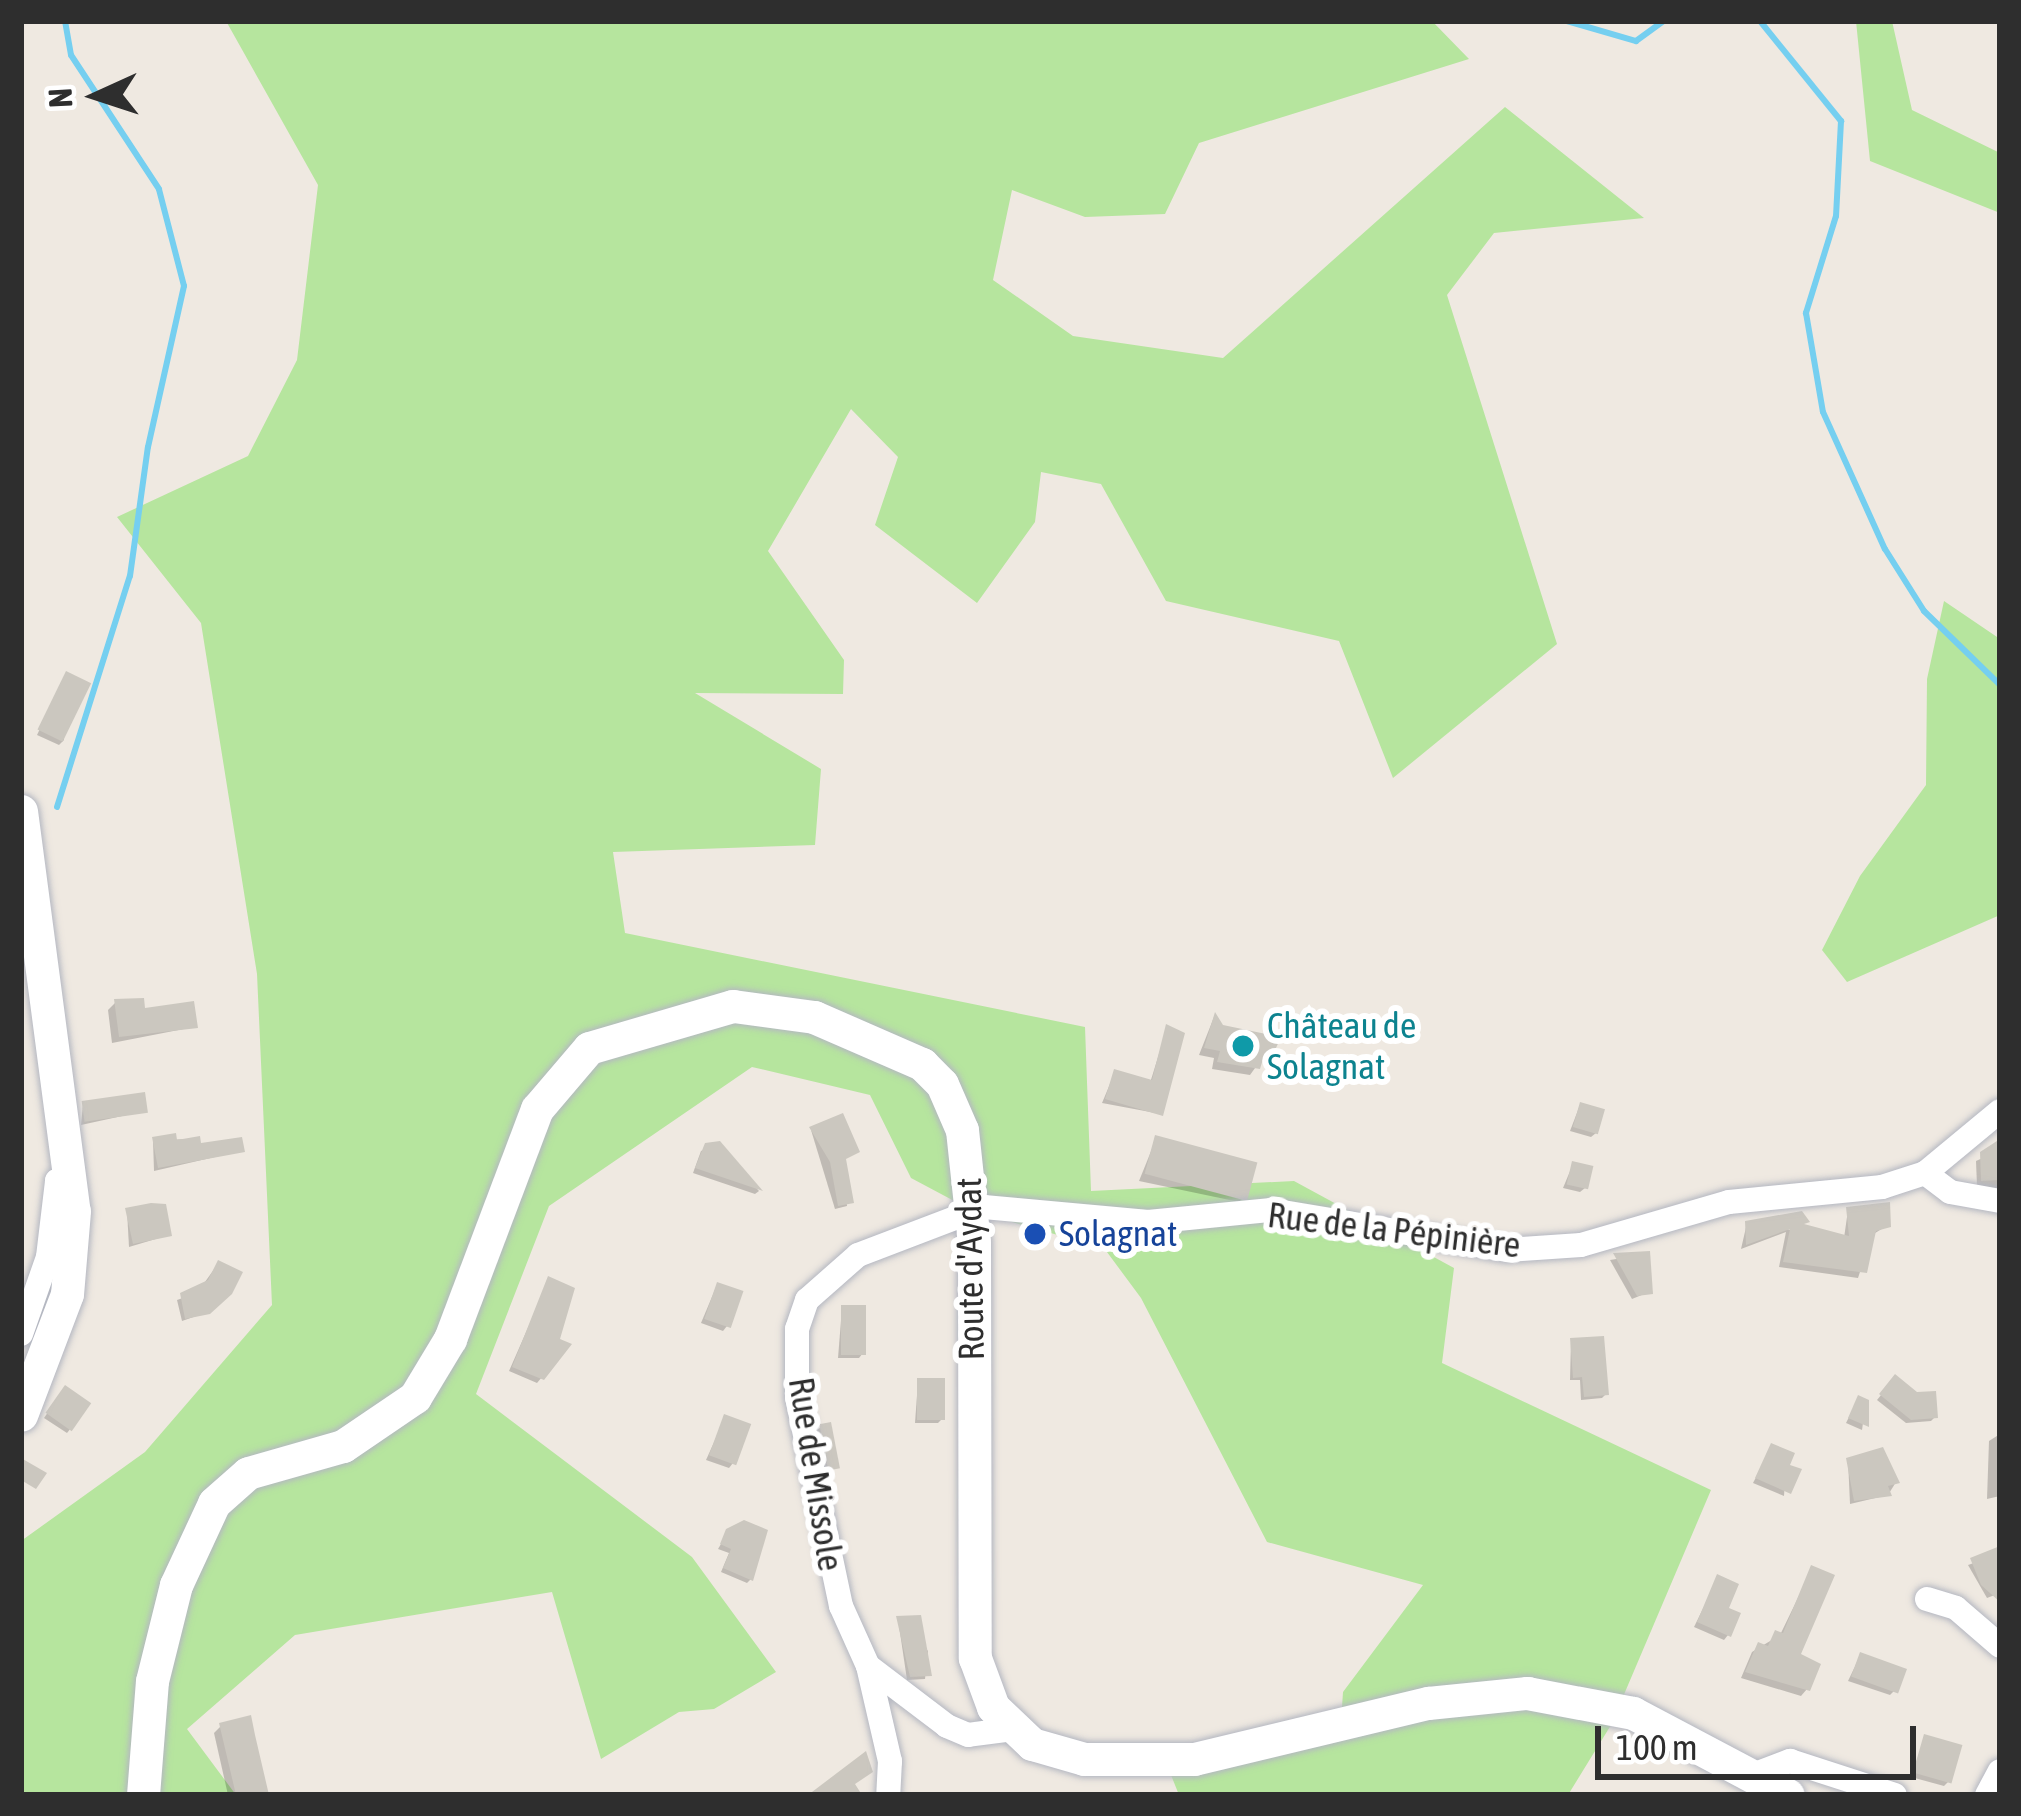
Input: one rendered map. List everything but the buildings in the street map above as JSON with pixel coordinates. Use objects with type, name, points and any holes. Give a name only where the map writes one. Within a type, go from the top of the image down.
[{"type":"main road","points":[[21,811],[71,1176],[67,1294],[21,1415]]},
{"type":"main road","name":"Route d'Aydat","points":[[142,1795],[152,1681],[192,1538],[248,1473],[343,1446],[416,1397],[450,1339],[537,1109],[589,1048],[733,1006],[793,1011],[885,1045],[942,1084],[962,1130],[973,1211],[972,1638],[985,1691],[1013,1729]]},
{"type":"main road","points":[[1013,1729],[1032,1744],[1084,1759],[1194,1759],[1428,1703],[1526,1693],[1633,1713],[1788,1795]]},
{"type":"street","name":"Rue de la Pépinière","points":[[973,1211],[1148,1222],[1271,1210],[1507,1250],[1581,1245],[1729,1202],[1882,1187],[1925,1173],[2000,1111]]},
{"type":"street","points":[[1925,1173],[1949,1192],[2000,1201]]},
{"type":"street","points":[[21,1334],[49,1257],[57,1180],[71,1176]]},
{"type":"street","name":"Rue de Missole","points":[[888,1795],[890,1761],[868,1666],[825,1556],[796,1398],[797,1329],[807,1300],[858,1255],[950,1226],[973,1211]]},
{"type":"street","points":[[1928,1599],[1956,1608],[2000,1646]]},
{"type":"street","points":[[868,1666],[958,1732],[1013,1729]]},
{"type":"street","points":[[1753,1775],[1790,1761],[1895,1795]]},
{"type":"street","points":[[1987,1795],[2000,1771]]},
{"type":"green space","points":[[226,21],[1432,21],[1469,59],[1199,143],[1165,214],[1085,217],[1012,190],[993,280],[1073,336],[1223,358],[1505,107],[1644,218],[1494,233],[1447,295],[1557,644],[1393,778],[1339,641],[1166,601],[1101,484],[1041,472],[1035,522],[977,603],[875,525],[898,457],[851,409],[768,551],[844,660],[843,694],[695,693],[821,769],[815,845],[613,852],[625,933],[1085,1027],[1091,1191],[1294,1181],[1454,1268],[1442,1363],[1711,1490],[1611,1725],[1568,1795],[1179,1795],[1171,1775],[1340,1737],[1343,1692],[1423,1585],[1267,1542],[1141,1298],[1104,1248],[973,1211],[911,1178],[870,1095],[752,1067],[549,1206],[476,1394],[692,1557],[776,1672],[714,1709],[679,1712],[601,1759],[552,1592],[295,1635],[187,1729],[236,1795],[21,1795],[21,1541],[145,1452],[272,1305],[257,974],[201,623],[117,517],[248,456],[297,360],[318,185]]},
{"type":"green space","points":[[1856,21],[1892,21],[1912,110],[2000,153],[2000,213],[1870,161]]},
{"type":"green space","points":[[1944,601],[2000,639],[2000,915],[1847,982],[1822,950],[1860,876],[1926,785],[1927,679]]},
{"type":"waterway","points":[[57,807],[130,576],[148,447],[184,286],[159,189],[71,55],[65,21]]},
{"type":"waterway","points":[[1567,21],[1636,41],[1664,21]]},
{"type":"waterway","points":[[1760,21],[1841,121],[1836,216],[1806,313],[1823,412],[1885,549],[1924,611],[2000,685]]},
{"type":"place","name":"Château de Solagnat","points":[[1243,1046]]},
{"type":"place","name":"Solagnat","points":[[1035,1234]]}]
